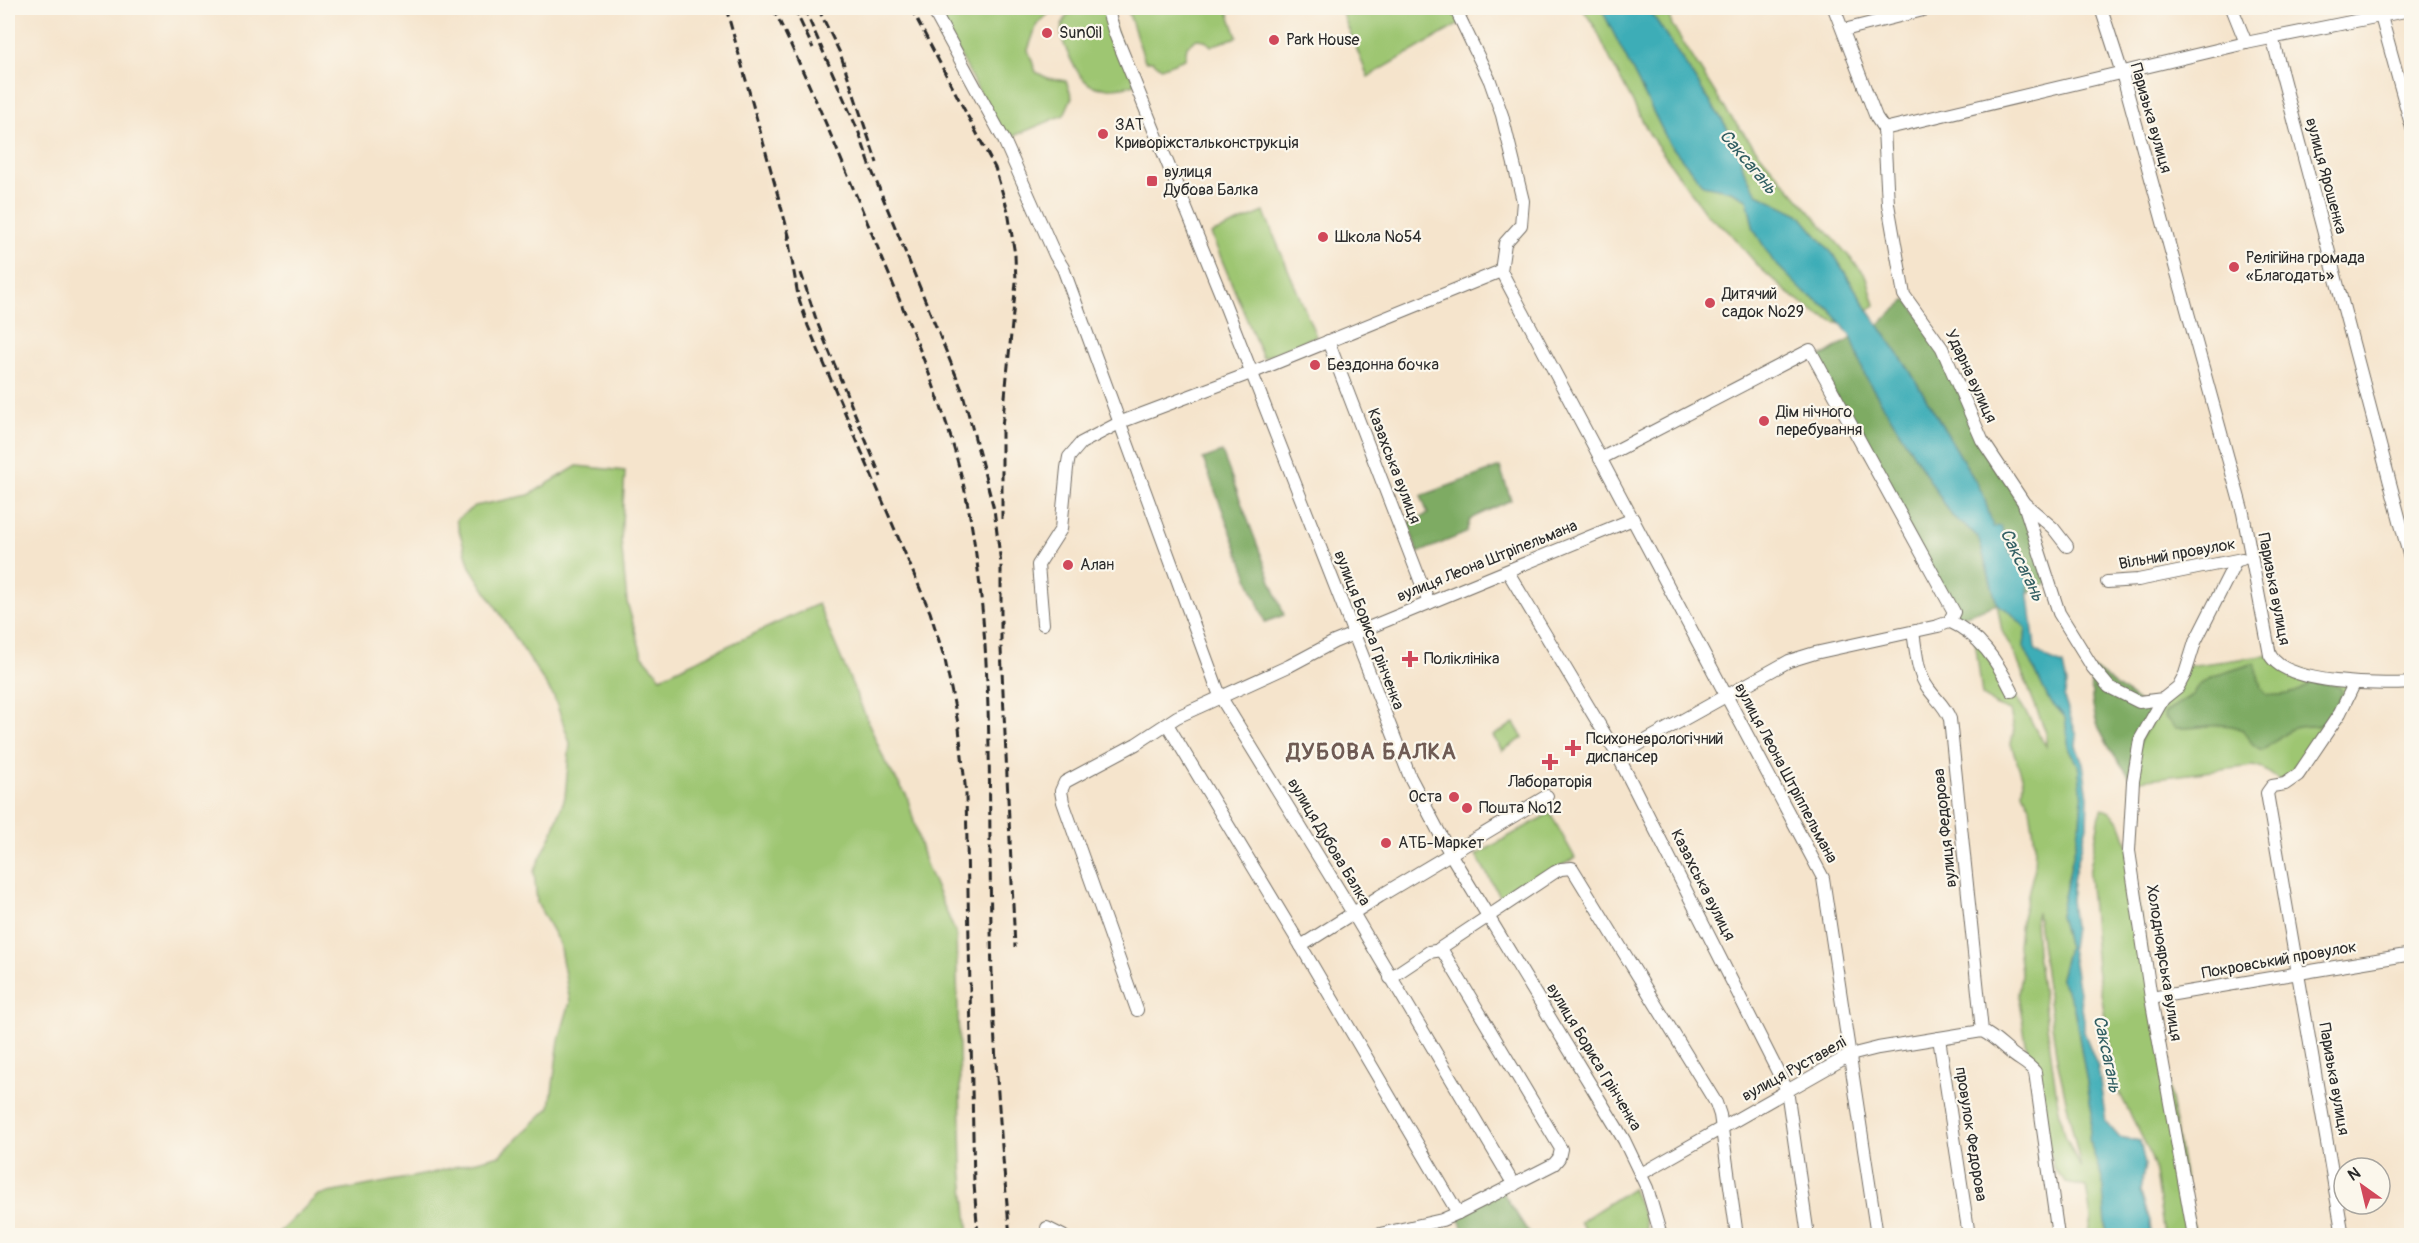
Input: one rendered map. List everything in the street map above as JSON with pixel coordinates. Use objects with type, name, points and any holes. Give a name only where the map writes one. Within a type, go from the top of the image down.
[{"type":"street","name":"вулиця Дубова Балка","points":[[936,8],[938,17],[1004,140],[1055,255],[1063,268],[1220,696],[1353,913],[1514,1185]]},
{"type":"street","name":"вулиця Бориса Грінченка","points":[[1107,8],[1115,34],[1222,297],[1410,777],[1450,855],[1490,916],[1610,1114],[1641,1174],[1661,1236]]},
{"type":"street","points":[[1043,624],[1038,565],[1063,522],[1069,457],[1081,443],[1121,422],[1251,373],[1501,270],[1505,243],[1521,225],[1523,201],[1502,115],[1490,81],[1455,8]]},
{"type":"street","name":"Ударна вулиця","points":[[1834,8],[1876,117],[1884,129],[1888,204],[1904,295],[1942,348],[1983,440],[2024,503],[2053,528],[2067,546]]},
{"type":"street","points":[[1844,30],[1931,8]]},
{"type":"street","name":"Паризька вулиця","points":[[2101,8],[2122,73],[2219,422],[2252,556],[2267,644],[2274,662],[2281,668],[2354,684],[2340,713],[2298,775],[2284,784],[2272,786],[2267,793],[2343,1236]]},
{"type":"street","points":[[2232,8],[2246,43]]},
{"type":"street","points":[[1884,129],[2380,11],[2405,11],[2410,8]]},
{"type":"street","points":[[2380,11],[2412,128]]},
{"type":"street","name":"вулиця Ярошенка","points":[[2272,37],[2412,566]]},
{"type":"street","name":"вулиця Леона Штріппельмана","points":[[1501,270],[1823,878],[1877,1236]]},
{"type":"street","name":"Казахська вулиця","points":[[1328,341],[1429,603]]},
{"type":"street","points":[[1600,459],[1810,350],[1954,612],[1949,621],[1938,626],[1789,660],[1618,756]]},
{"type":"street","points":[[2024,503],[2054,603],[2093,668],[2109,687],[2139,702],[2163,699]]},
{"type":"street","name":"вулиця Леона Штріпельмана","points":[[1137,1010],[1063,802],[1061,791],[1065,782],[1136,744],[1177,717],[1289,666],[1352,633],[1508,572],[1633,519]]},
{"type":"street","name":"Вільний провулок","points":[[2107,582],[2138,580],[2252,556]]},
{"type":"street","name":"Холодноярська вулиця","points":[[2194,1236],[2151,998],[2129,851],[2133,782],[2140,740],[2163,699],[2182,681],[2195,642],[2236,561]]},
{"type":"street","name":"Казахська вулиця","points":[[1508,572],[1618,756],[1669,852],[1787,1090],[1808,1236]]},
{"type":"street","points":[[1949,621],[1970,632],[1980,642],[1997,663],[2012,691]]},
{"type":"street","name":"вулиця Федорова","points":[[1913,632],[1923,680],[1928,689],[1941,701],[1950,719],[1982,1031]]},
{"type":"street","points":[[2354,684],[2412,683]]},
{"type":"street","points":[[1167,724],[1458,1213]]},
{"type":"street","points":[[1301,946],[1547,796]]},
{"type":"street","points":[[1390,978],[1429,952],[1439,949],[1561,868],[1572,868],[1716,1104],[1737,1236]]},
{"type":"street","points":[[1371,1236],[1442,1220],[1554,1164],[1559,1158],[1561,1147],[1445,953],[1439,949]]},
{"type":"street","name":"Покровський провулок","points":[[2151,998],[2412,954]]},
{"type":"street","points":[[1982,1031],[2028,1064],[2035,1072],[2058,1236]]},
{"type":"street","name":"вулиця Руставелі","points":[[1641,1174],[1850,1055],[1878,1048],[1982,1031]]},
{"type":"street","name":"провулок Федорова","points":[[1939,1038],[1970,1236]]},
{"type":"street","points":[[1047,1228],[1063,1236]]},
{"type":"green space","points":[[936,8],[1055,8],[1037,24],[1028,50],[1036,72],[1047,78],[1066,81],[1072,97],[1064,115],[1004,140]]},
{"type":"green space","points":[[1076,8],[1107,8],[1135,84],[1118,88],[1099,88],[1084,80],[1070,57],[1062,32],[1064,20]]},
{"type":"green space","points":[[1127,8],[1227,8],[1237,37],[1211,46],[1205,40],[1197,39],[1187,46],[1185,59],[1161,68],[1153,61],[1145,61]]},
{"type":"green space","points":[[1340,8],[1456,8],[1463,22],[1368,77]]},
{"type":"green space","points":[[1582,8],[1601,8],[1669,143],[1703,184],[1731,191],[1747,199],[1754,230],[1805,293],[1830,309],[1841,324],[1819,315],[1788,293],[1759,267],[1728,231],[1707,215],[1650,135],[1595,27]]},
{"type":"green space","points":[[1648,8],[1666,8],[1672,25],[1727,112],[1764,159],[1867,277],[1875,305],[1868,310],[1836,258],[1799,214],[1757,194],[1744,171],[1736,141]]},
{"type":"green space","points":[[1264,212],[1316,336],[1263,358],[1211,234]]},
{"type":"green space","points":[[1907,300],[1931,330],[1982,440],[2024,503],[2049,583],[2028,593],[2026,569],[2010,553],[2001,527],[1993,527],[1983,494],[1908,368],[1878,325]]},
{"type":"green space","points":[[1852,338],[1865,376],[1952,516],[1978,536],[1997,604],[1949,621],[1954,612],[1816,360]]},
{"type":"green space","points":[[1222,452],[1284,615],[1265,622],[1203,459]]},
{"type":"green space","points":[[577,466],[625,471],[621,540],[627,602],[642,655],[661,677],[818,604],[886,764],[907,796],[925,862],[956,934],[962,1166],[969,1235],[276,1235],[318,1195],[428,1174],[500,1155],[550,1107],[559,1040],[570,1002],[559,943],[537,903],[534,871],[552,834],[565,797],[570,743],[554,697],[470,567],[456,520],[475,506],[529,495]]},
{"type":"green space","points":[[1500,467],[1511,500],[1474,517],[1470,520],[1466,533],[1418,553],[1408,523],[1428,514],[1421,496]]},
{"type":"green space","points":[[1997,604],[2009,611],[2026,628],[2024,647],[2048,698],[2065,717],[2069,750],[2078,764],[2082,796],[2080,824],[2060,915],[2068,948],[2060,978],[2073,1004],[2076,1019],[2092,1112],[2089,1140],[2102,1179],[2107,1235],[2087,1235],[2091,1219],[2086,1187],[2066,1183],[2053,1168],[2027,1049],[2018,994],[2021,974],[2018,945],[2021,921],[2034,871],[2035,843],[2030,808],[2023,792],[2024,782],[2011,744],[2014,729],[2010,711],[1995,705],[1982,695],[1975,639],[2022,706],[2046,746],[2046,733],[2016,657],[2002,631]],"holes":[[[2037,912],[2056,1054],[2081,1169],[2063,1131],[2057,1099],[2037,952],[2035,920]]]},
{"type":"green space","points":[[2270,655],[2274,662],[2354,684],[2285,784],[2263,769],[2253,766],[2133,781],[2140,740],[2188,666]]},
{"type":"green space","points":[[2255,663],[2261,688],[2267,695],[2290,693],[2311,683],[2337,685],[2342,691],[2331,718],[2322,725],[2292,728],[2262,750],[2257,748],[2238,728],[2216,725],[2175,728],[2164,716],[2165,712],[2192,695],[2197,687],[2211,677]]},
{"type":"green space","points":[[2093,668],[2139,702],[2163,699],[2140,740],[2133,781],[2106,741],[2095,716],[2092,702]]},
{"type":"green space","points":[[1514,723],[1523,738],[1502,751],[1493,736]]},
{"type":"green space","points":[[2101,809],[2114,814],[2118,819],[2129,851],[2194,1235],[2164,1235],[2154,1166],[2148,1149],[2116,1086],[2097,968],[2089,874]]},
{"type":"green space","points":[[1550,813],[1575,858],[1502,900],[1476,855]]},
{"type":"green space","points":[[1632,1188],[1643,1214],[1648,1235],[1589,1235],[1580,1222]]},
{"type":"green space","points":[[1502,1191],[1530,1235],[1464,1235],[1458,1213]]},
{"type":"water","name":"Саксагань","points":[[1601,8],[1648,8],[1736,141],[1744,171],[1757,194],[1799,214],[1836,258],[1908,368],[1983,494],[1993,527],[2001,526],[2010,553],[2026,569],[2035,649],[2048,659],[2063,665],[2067,684],[2064,698],[2077,736],[2076,746],[2083,763],[2088,797],[2087,826],[2074,875],[2071,899],[2074,928],[2071,948],[2084,1019],[2084,1032],[2098,1067],[2106,1122],[2119,1137],[2140,1141],[2145,1165],[2140,1191],[2150,1221],[2151,1235],[2107,1235],[2102,1179],[2089,1140],[2092,1112],[2076,1019],[2073,1004],[2060,978],[2068,948],[2060,915],[2080,824],[2082,796],[2078,764],[2069,750],[2065,717],[2048,698],[2024,647],[2026,628],[2009,611],[1997,604],[1978,536],[1952,516],[1865,376],[1852,338],[1830,309],[1805,293],[1773,261],[1754,230],[1747,199],[1731,191],[1703,185],[1669,143]]},
{"type":"railway","points":[[726,8],[790,239]]},
{"type":"railway","points":[[773,8],[828,129],[919,348],[943,412],[969,511],[983,614],[986,665],[993,1002],[1010,1236]]},
{"type":"railway","points":[[794,8],[813,48]]},
{"type":"railway","points":[[804,8],[859,133],[872,171],[962,390],[994,509],[1001,564],[1001,649],[1015,947]]},
{"type":"railway","points":[[818,8],[840,53],[877,163]]},
{"type":"railway","points":[[911,8],[995,168],[1008,211],[1015,255],[1016,282],[1002,428],[1002,519]]},
{"type":"railway","points":[[787,231],[798,296],[808,326],[930,612],[945,660],[959,728],[966,794],[974,1184],[978,1236]]},
{"type":"railway","points":[[801,273],[817,322],[881,477]]},
{"type":"place","name":"SunOil","points":[[1047,33]]},
{"type":"place","name":"Park House","points":[[1274,40]]},
{"type":"place","name":"ЗАТ Криворіжстальконструкція","points":[[1103,134]]},
{"type":"place","name":"вулиця Дубова Балка","points":[[1152,181]]},
{"type":"place","name":"Школа №54","points":[[1323,237]]},
{"type":"place","name":"Релігійна громада «Благодать»","points":[[2234,267]]},
{"type":"place","name":"Дитячий садок №29","points":[[1710,303]]},
{"type":"place","name":"Бездонна бочка","points":[[1315,365]]},
{"type":"place","name":"Дім нічного перебування","points":[[1764,421]]},
{"type":"place","name":"Алан","points":[[1068,565]]},
{"type":"place","name":"Поліклініка","points":[[1410,659]]},
{"type":"place","name":"Психоневрологічний диспансер","points":[[1573,748]]},
{"type":"place","name":"Лабораторія","points":[[1550,762]]},
{"type":"place","name":"Оста","points":[[1454,797]]},
{"type":"place","name":"Пошта №12","points":[[1467,808]]},
{"type":"place","name":"АТБ-Маркет","points":[[1386,843]]},
{"type":"district","name":"ДУБОВА БАЛКА","points":[[1372,752]]}]
